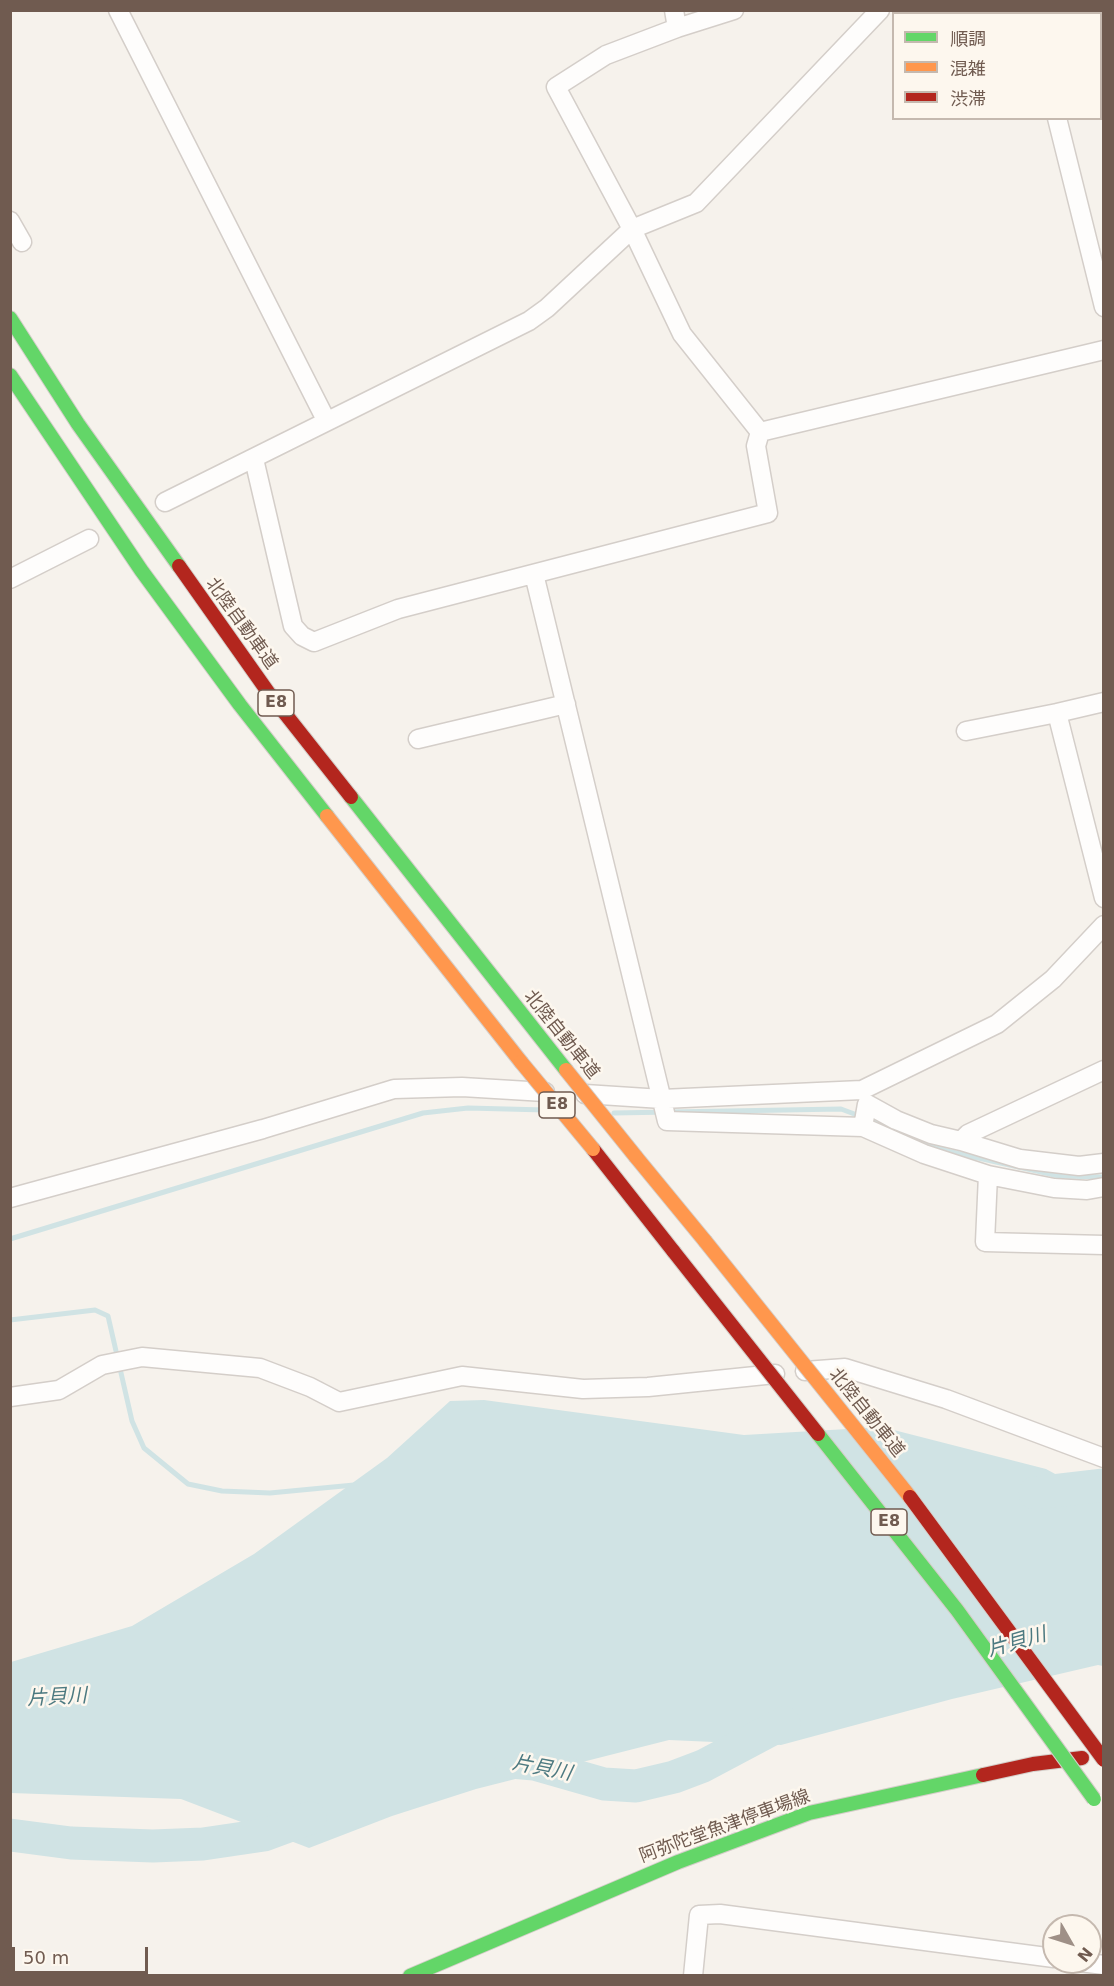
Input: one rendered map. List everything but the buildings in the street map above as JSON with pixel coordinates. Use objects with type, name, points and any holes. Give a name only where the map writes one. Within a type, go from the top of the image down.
[{"type":"main road","name":"北陸自動車道","points":[[10,318],[92,443],[268,692],[566,1070],[884,1464],[983,1593],[1104,1760]]},
{"type":"main road","name":"E8","points":[[10,375],[141,570],[240,705],[957,1610],[1104,1812]]},
{"type":"main road","name":"阿弥陀堂魚津停車場線","points":[[410,1976],[678,1862],[809,1813],[1034,1764],[1104,1755]]},
{"type":"street","points":[[118,10],[326,420]]},
{"type":"street","points":[[734,10],[675,19],[606,55],[556,87],[632,228],[682,334],[760,432]]},
{"type":"street","points":[[165,502],[529,321],[547,308],[632,228],[696,203],[880,10]]},
{"type":"street","points":[[1057,120],[1104,307]]},
{"type":"street","points":[[10,221],[22,242]]},
{"type":"street","points":[[760,432],[1104,350]]},
{"type":"street","points":[[254,459],[293,626],[302,636],[314,642],[398,609],[768,513],[756,446],[760,432]]},
{"type":"street","points":[[10,579],[89,539]]},
{"type":"street","points":[[534,574],[667,1121],[863,1127],[924,1154],[988,1175],[1054,1188],[1087,1190],[1104,1187]]},
{"type":"street","points":[[966,731],[1104,702]]},
{"type":"street","points":[[418,739],[566,704]]},
{"type":"street","points":[[1057,713],[1104,898]]},
{"type":"street","points":[[10,1198],[263,1129],[394,1089],[462,1087],[662,1099],[865,1097],[997,1024],[1053,979],[1104,925]]},
{"type":"street","points":[[961,1142],[968,1134],[1104,1070]]},
{"type":"street","points":[[863,1127],[865,1097]]},
{"type":"street","points":[[865,1097],[896,1120],[931,1134],[1020,1159],[1079,1166],[1104,1163]]},
{"type":"street","points":[[988,1175],[985,1242],[1104,1245]]},
{"type":"street","points":[[10,1397],[59,1390],[102,1365],[142,1357],[260,1368],[310,1387],[339,1402],[462,1376],[583,1389],[637,1388],[845,1368],[946,1399],[1104,1458]]},
{"type":"street","points":[[693,1976],[699,1915],[720,1914],[1042,1956]]},
{"type":"water","points":[[484,1400],[744,1435],[882,1427],[1046,1469],[1103,1500],[1103,1666],[1098,1665],[952,1699],[781,1745],[669,1740],[476,1789],[392,1816],[309,1848],[181,1799],[11,1793],[11,1662],[132,1626],[254,1554],[387,1458],[450,1401]]},
{"type":"waterway","points":[[10,1239],[423,1113],[468,1108],[545,1110]]},
{"type":"waterway","points":[[614,1113],[841,1109],[892,1128]]},
{"type":"waterway","points":[[906,1134],[947,1151],[1059,1176],[1104,1177]]},
{"type":"waterway","points":[[10,1320],[95,1310],[108,1316],[132,1421],[144,1448],[188,1484],[222,1491],[270,1493],[354,1485]]},
{"type":"waterway","name":"片貝川","points":[[1035,1493],[1104,1485]]},
{"type":"waterway","name":"片貝川","points":[[511,1762],[534,1764],[604,1784],[636,1786],[674,1777],[703,1766],[784,1723]]},
{"type":"waterway","name":"片貝川","points":[[10,1835],[71,1843],[153,1846],[203,1844],[264,1835],[310,1818]]},
{"type":"traffic: fast","points":[[10,318],[78,424],[179,566]]},
{"type":"traffic: fast","points":[[10,375],[141,570],[240,705],[327,816]]},
{"type":"traffic: fast","points":[[351,797],[566,1070]]},
{"type":"traffic: fast","points":[[818,1434],[957,1610],[1094,1799]]},
{"type":"traffic: fast","points":[[410,1976],[678,1862],[809,1813],[983,1775]]},
{"type":"traffic: slow","points":[[327,816],[521,1062]]},
{"type":"traffic: slow","points":[[521,1062],[593,1149]]},
{"type":"traffic: slow","points":[[566,1070],[636,1157]]},
{"type":"traffic: slow","points":[[636,1157],[705,1241]]},
{"type":"traffic: slow","points":[[705,1241],[910,1497]]},
{"type":"traffic: jam","points":[[179,566],[268,692],[351,797]]},
{"type":"traffic: jam","points":[[593,1149],[674,1252]]},
{"type":"traffic: jam","points":[[674,1252],[818,1434]]},
{"type":"traffic: jam","points":[[910,1497],[1104,1760]]},
{"type":"traffic: jam","points":[[983,1775],[1033,1764],[1082,1758]]}]
